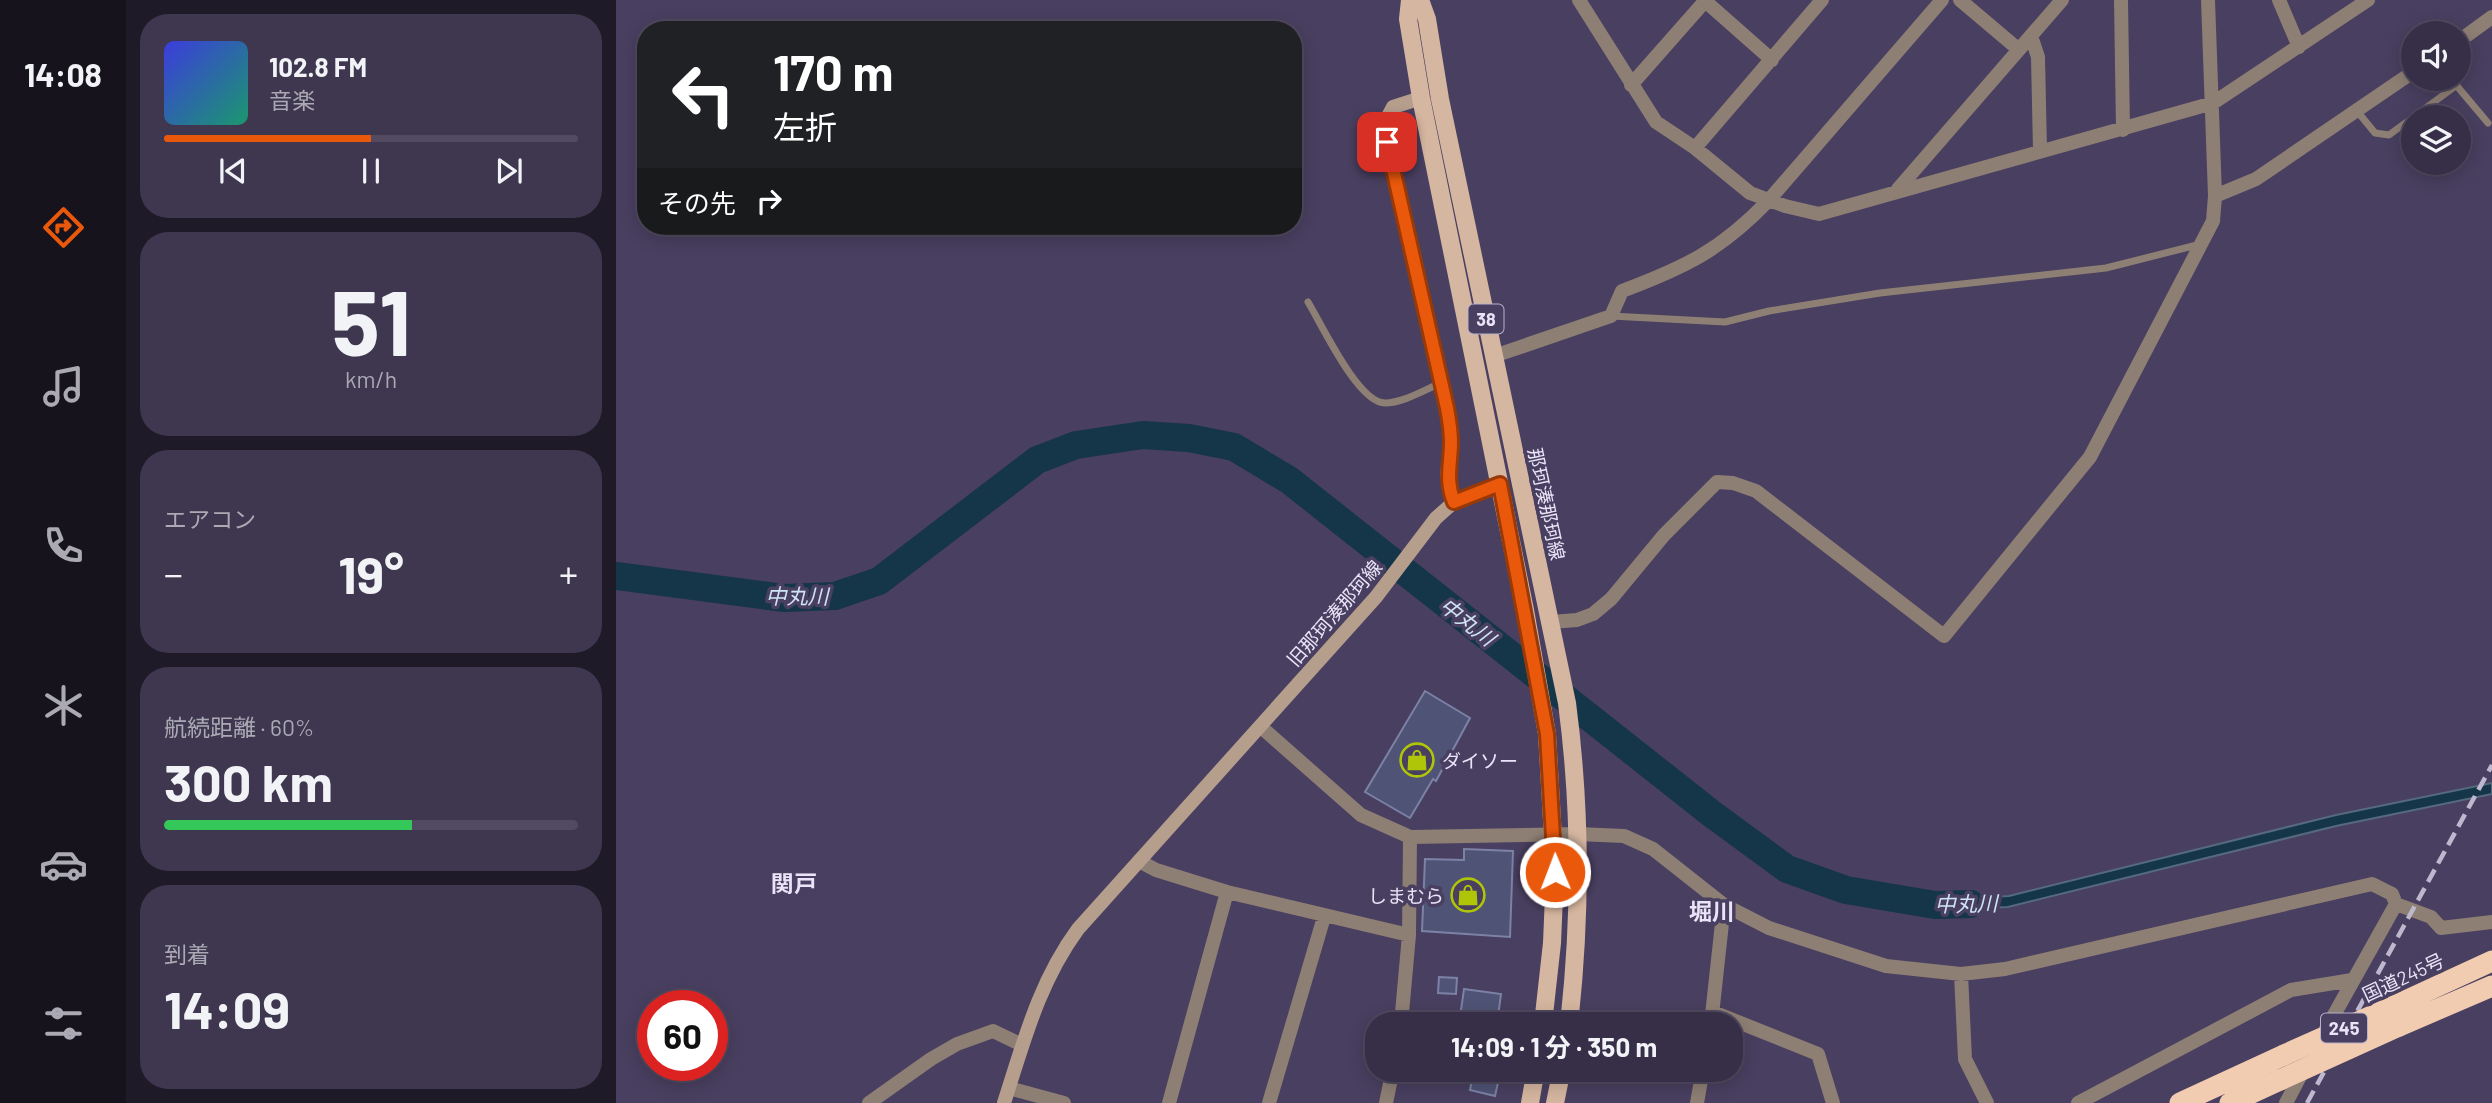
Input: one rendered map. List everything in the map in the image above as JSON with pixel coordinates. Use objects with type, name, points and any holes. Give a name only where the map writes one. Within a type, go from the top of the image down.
[{"type":"highway","name":"国道245号","points":[[2180,1103],[2492,961]]},
{"type":"highway","name":"245","points":[[2230,1103],[2492,986]]},
{"type":"main road","name":"38","points":[[1410,0],[1408,19],[1421,98],[1525,610],[1547,734],[1554,834],[1552,931],[1544,1012]]},
{"type":"main road","name":"那珂湊那珂線","points":[[1420,0],[1427,19],[1440,99],[1553,630],[1573,751],[1577,834],[1576,960],[1570,1012]]},
{"type":"main road","points":[[1531,1103],[1534,1082]]},
{"type":"main road","points":[[1555,1103],[1559,1082]]},
{"type":"street","points":[[1579,0],[1656,122],[1695,148],[1750,193],[1819,214],[2213,103],[2368,0]]},
{"type":"street","points":[[1695,148],[1822,0]]},
{"type":"street","points":[[1494,356],[1611,316],[1622,291],[1707,255],[1748,222],[1769,200],[1942,0]]},
{"type":"street","points":[[1960,0],[2018,49]]},
{"type":"street","points":[[1898,190],[2062,0]]},
{"type":"street","points":[[2121,0],[2123,130]]},
{"type":"street","points":[[1553,630],[1585,617],[1611,599],[1664,535],[1717,482],[1733,483],[1756,491],[1944,636],[2090,457],[2213,221],[2213,103],[2208,0]]},
{"type":"street","points":[[2279,0],[2299,47]]},
{"type":"street","points":[[1631,85],[1705,1],[1772,60]]},
{"type":"street","points":[[2471,32],[2492,17]]},
{"type":"street","points":[[2031,36],[2038,57],[2040,151]]},
{"type":"street","points":[[2215,196],[2256,179],[2401,80]]},
{"type":"street","points":[[1421,98],[1392,107],[1386,120],[1387,142],[1442,383],[1451,442],[1447,475],[1454,502],[1500,484]]},
{"type":"street","name":"旧那珂湊那珂線","points":[[1004,1103],[1033,1010],[1064,949],[1139,861],[1376,597],[1436,518],[1454,502]]},
{"type":"street","points":[[1261,727],[1361,815],[1410,837],[1554,834],[1624,836],[1653,849],[1724,905],[1769,928],[1886,966],[1961,974],[2049,960],[2372,884],[2392,894],[2396,904],[2431,917],[2441,928],[2491,922]]},
{"type":"street","points":[[1402,1012],[1409,935],[1410,837]]},
{"type":"street","points":[[1139,861],[1156,870],[1227,892],[1409,935]]},
{"type":"street","points":[[1169,1103],[1227,892]]},
{"type":"street","points":[[2286,1103],[2396,904]]},
{"type":"street","points":[[1713,1012],[1724,905]]},
{"type":"street","points":[[1269,1103],[1324,917]]},
{"type":"street","points":[[1961,974],[1965,1059],[1987,1103]]},
{"type":"street","points":[[2078,1103],[2291,990],[2352,980]]},
{"type":"street","points":[[1743,1029],[1818,1054],[1833,1103]]},
{"type":"street","points":[[869,1103],[957,1044],[993,1031],[1022,1045]]},
{"type":"street","points":[[1386,1103],[1390,1082]]},
{"type":"street","points":[[1697,1103],[1701,1082]]},
{"type":"street","points":[[1009,1088],[1065,1103]]},
{"type":"lane","points":[[2357,111],[2375,133],[2389,135],[2443,91]]},
{"type":"lane","points":[[2461,91],[2488,123]]},
{"type":"lane","points":[[1611,316],[1725,321],[1880,293],[2106,268],[2202,244]]},
{"type":"lane","points":[[1308,302],[1363,393],[1382,403],[1397,401],[1442,383]]},
{"type":"water","points":[[2492,783],[2492,794],[2336,826],[2008,907],[1933,910],[1935,900],[2009,896],[2336,815]]},
{"type":"building","name":"ダイソー","points":[[1425,691],[1470,718],[1436,781],[1433,779],[1410,818],[1365,792]]},
{"type":"building","name":"しまむら","points":[[1464,849],[1513,851],[1510,937],[1422,931],[1425,859],[1464,860]]},
{"type":"building","points":[[1439,977],[1457,978],[1456,994],[1438,993]]},
{"type":"building","points":[[1464,989],[1501,994],[1499,1012],[1461,1012]]},
{"type":"building","points":[[1472,1082],[1498,1082],[1495,1096],[1470,1090]]},
{"type":"waterway","name":"中丸川","points":[[616,576],[784,598],[835,596],[879,581],[1037,460],[1076,445],[1143,435],[1189,438],[1234,447],[1289,480],[1712,814],[1787,869],[1846,890],[1935,905],[1971,904]]},
{"type":"railway","points":[[2307,1103],[2492,765]]},
{"type":"place","name":"ダイソー","points":[[1417,760]]},
{"type":"place","name":"しまむら","points":[[1468,895]]},
{"type":"district","name":"関戸","points":[[794,883]]},
{"type":"district","name":"堀川","points":[[1712,911]]},
{"type":"route","points":[[1387,142],[1447,408],[1451,442],[1447,475],[1449,489],[1454,502],[1473,492],[1500,484],[1547,734],[1555,872]]}]
